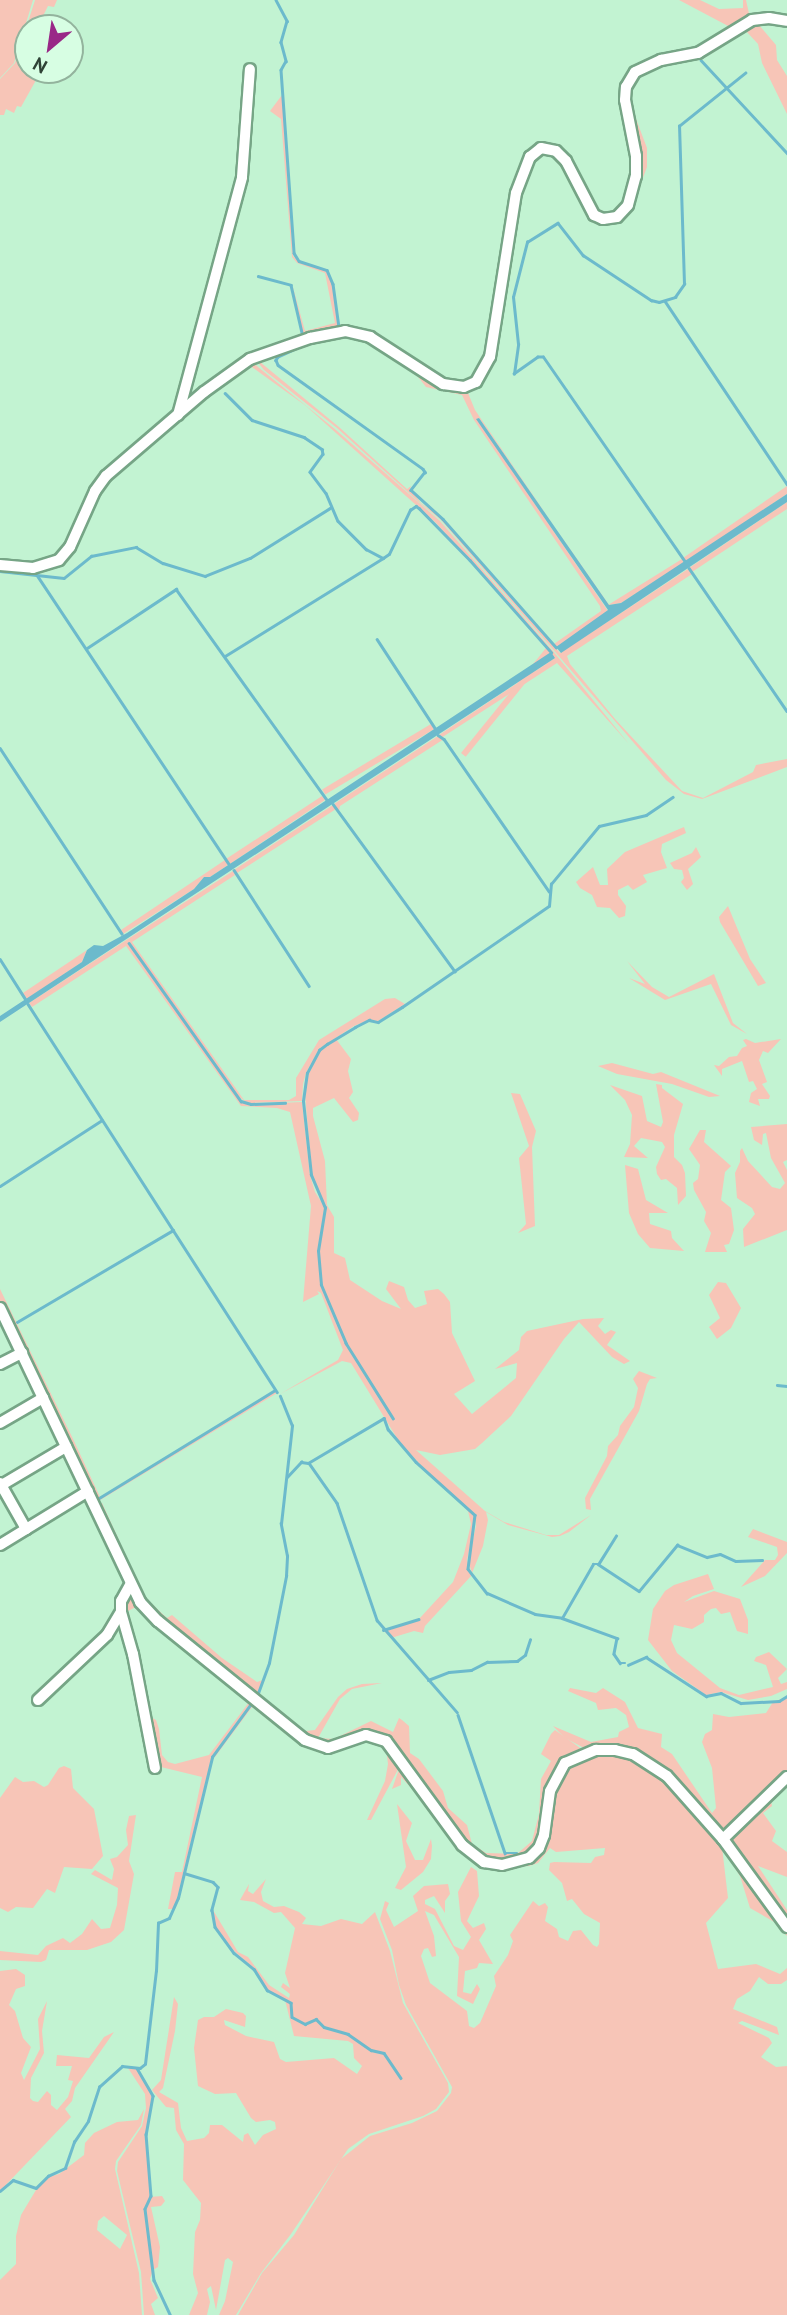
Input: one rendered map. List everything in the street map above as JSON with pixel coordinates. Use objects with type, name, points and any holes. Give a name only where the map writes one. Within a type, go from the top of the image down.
[{"type":"street","points":[[0,565],[33,568],[59,560],[70,547],[101,483],[178,415],[250,359],[338,331],[370,337],[443,384],[464,387],[476,382],[490,357],[516,193],[530,157],[541,148],[556,151],[566,161],[594,215],[603,219],[617,218],[628,205],[636,176],[636,156],[625,107],[626,88],[635,72],[662,60],[698,53],[752,20],[769,18],[787,21]]},
{"type":"street","points":[[178,415],[246,160],[245,96],[250,69]]},
{"type":"street","points":[[0,1308],[130,1585],[150,1614],[305,1741],[328,1748],[366,1735],[386,1741],[462,1845],[484,1862],[512,1864],[534,1854],[544,1835],[550,1791],[557,1773],[578,1756],[605,1749],[633,1755],[660,1769],[723,1839],[787,1927]]},
{"type":"street","points":[[0,1364],[22,1353]]},
{"type":"street","points":[[0,1423],[43,1398]]},
{"type":"street","points":[[26,1529],[0,1485],[66,1447]]},
{"type":"street","points":[[0,1545],[88,1491]]},
{"type":"street","points":[[130,1585],[121,1601],[121,1612],[133,1654],[155,1768]]},
{"type":"street","points":[[38,1700],[107,1635],[121,1612]]},
{"type":"street","points":[[723,1839],[787,1777]]},
{"type":"shaded area","points":[[0,0],[33,0],[29,14],[14,14],[14,63],[0,78]]},
{"type":"shaded area","points":[[35,0],[57,0],[54,7],[48,6],[44,14],[31,14]]},
{"type":"shaded area","points":[[679,0],[700,0],[719,9],[743,8],[743,0],[746,0],[750,18],[703,48],[649,62],[632,71],[631,68],[653,59],[700,47],[730,27]]},
{"type":"shaded area","points":[[769,20],[787,23],[759,25],[776,45],[777,60],[787,76],[787,114],[762,63],[758,44],[745,30],[738,32],[708,54],[662,64],[636,78],[631,96],[633,111],[647,148],[647,167],[630,212],[621,223],[610,225],[592,219],[554,155],[543,152],[535,158],[516,209],[519,216],[514,220],[497,350],[485,376],[477,384],[492,357],[517,193],[532,158],[542,150],[555,152],[564,162],[592,216],[602,221],[618,219],[630,205],[638,171],[627,107],[628,88],[633,78],[648,67],[699,55],[753,22]]},
{"type":"shaded area","points":[[14,64],[14,84],[34,84],[21,107],[17,106],[14,113],[6,109],[4,115],[0,115],[0,79]]},
{"type":"shaded area","points":[[282,95],[293,256],[299,262],[326,271],[332,284],[338,326],[303,336],[292,284],[305,331],[335,323],[325,273],[297,263],[292,257],[281,119],[270,111]]},
{"type":"shaded area","points":[[351,333],[369,338],[442,386],[465,389],[477,384],[468,393],[475,410],[556,529],[479,418],[477,419],[608,611],[557,647],[554,644],[601,611],[600,606],[474,420],[462,395],[426,387],[411,368],[355,336],[309,342],[260,362],[339,427],[407,489],[411,486],[410,489],[421,503],[443,519],[560,653],[688,569],[692,574],[567,656],[570,664],[615,719],[682,791],[703,798],[753,772],[756,765],[787,759],[787,767],[702,799],[684,794],[666,780],[441,520],[419,502],[337,428],[264,370],[256,360],[321,337]]},
{"type":"shaded area","points":[[253,363],[336,430],[440,521],[553,651],[629,744],[557,663],[441,738],[439,735],[555,658],[436,523],[306,406],[249,365]]},
{"type":"shaded area","points":[[787,486],[787,494],[686,562],[683,558]]},
{"type":"shaded area","points":[[787,502],[787,509],[692,572],[689,568]]},
{"type":"shaded area","points":[[556,529],[609,605],[608,605]]},
{"type":"shaded area","points":[[682,559],[684,563],[621,603],[609,605]]},
{"type":"shaded area","points":[[546,648],[551,652],[466,757],[461,753]]},
{"type":"shaded area","points":[[431,724],[434,729],[325,795],[322,789]]},
{"type":"shaded area","points":[[438,736],[444,739],[340,806],[339,811],[334,804]]},
{"type":"shaded area","points":[[322,796],[325,800],[230,864],[226,859]]},
{"type":"shaded area","points":[[333,805],[336,809],[237,873],[234,870]]},
{"type":"shaded area","points":[[684,827],[686,833],[662,844],[661,852],[667,868],[643,875],[647,882],[633,890],[628,885],[618,890],[618,895],[626,906],[625,916],[619,918],[610,908],[597,907],[592,895],[580,888],[576,882],[593,867],[600,885],[608,885],[607,869],[625,852]]},
{"type":"shaded area","points":[[696,847],[701,857],[688,869],[693,884],[687,890],[681,882],[684,878],[682,870],[674,869],[670,863],[692,853]]},
{"type":"shaded area","points":[[225,860],[228,865],[210,877],[204,877],[194,889],[123,934],[121,930]]},
{"type":"shaded area","points":[[233,871],[235,875],[132,942],[244,1100],[289,1100],[296,1096],[296,1078],[319,1040],[385,999],[395,998],[405,1004],[378,1021],[369,1020],[354,1026],[319,1049],[306,1073],[303,1084],[302,1101],[248,1103],[302,1102],[310,1175],[315,1192],[324,1206],[312,1175],[304,1084],[320,1050],[336,1039],[351,1059],[348,1071],[353,1092],[349,1098],[359,1113],[358,1120],[353,1122],[334,1098],[313,1108],[325,1161],[327,1205],[334,1217],[334,1253],[345,1258],[350,1280],[382,1301],[401,1309],[386,1289],[389,1281],[404,1287],[408,1300],[415,1308],[427,1304],[424,1291],[438,1289],[444,1294],[450,1302],[452,1333],[475,1381],[454,1394],[472,1414],[516,1378],[517,1363],[495,1369],[519,1350],[521,1337],[527,1331],[583,1319],[604,1318],[598,1326],[605,1334],[611,1330],[616,1332],[607,1345],[630,1361],[624,1364],[612,1357],[579,1322],[564,1339],[511,1416],[475,1449],[440,1455],[416,1450],[485,1511],[504,1522],[546,1535],[559,1535],[591,1515],[569,1532],[560,1536],[552,1537],[508,1525],[486,1512],[488,1520],[483,1546],[472,1573],[468,1560],[476,1526],[475,1514],[427,1472],[400,1443],[351,1363],[342,1361],[280,1394],[338,1360],[343,1350],[321,1293],[317,1291],[319,1294],[303,1302],[311,1206],[290,1112],[277,1108],[241,1106],[126,946],[32,1007],[29,1003]],"holes":[[[129,943],[237,1095],[247,1103],[241,1101]]]},
{"type":"shaded area","points":[[728,906],[750,959],[766,983],[758,986],[720,922],[719,917]]},
{"type":"shaded area","points":[[87,950],[82,962],[27,999],[23,993]]},
{"type":"shaded area","points":[[627,961],[652,987],[669,997],[714,974],[733,1023],[747,1034],[731,1025],[711,984],[665,1000],[629,978],[645,984]]},
{"type":"shaded area","points":[[781,1039],[768,1053],[763,1051],[759,1060],[767,1082],[762,1084],[770,1096],[769,1099],[758,1099],[760,1106],[749,1102],[751,1093],[757,1089],[753,1081],[749,1082],[742,1061],[722,1069],[722,1076],[714,1065],[719,1066],[729,1057],[737,1056],[742,1048],[747,1046],[743,1040],[755,1043]]},
{"type":"shaded area","points":[[612,1063],[653,1074],[661,1072],[720,1096],[709,1097],[672,1084],[617,1074],[598,1066]]},
{"type":"shaded area","points":[[656,1084],[662,1085],[662,1088],[683,1104],[674,1135],[674,1157],[685,1173],[686,1196],[678,1205],[677,1188],[666,1179],[661,1180],[657,1174],[656,1167],[665,1147],[662,1142],[641,1138],[634,1146],[648,1158],[624,1157],[630,1144],[632,1115],[625,1100],[610,1085],[642,1096],[647,1121],[661,1127],[663,1122]]},
{"type":"shaded area","points":[[511,1093],[520,1094],[536,1131],[532,1147],[535,1226],[518,1233],[526,1224],[519,1158],[529,1146]]},
{"type":"shaded area","points":[[787,1124],[787,1160],[783,1162],[787,1170],[787,1230],[744,1247],[743,1229],[755,1214],[752,1208],[737,1198],[735,1173],[740,1162],[740,1151],[742,1148],[748,1161],[772,1187],[780,1189],[785,1183],[771,1158],[766,1133],[763,1134],[762,1145],[754,1140],[751,1127]]},
{"type":"shaded area","points":[[700,1130],[706,1130],[704,1142],[731,1166],[725,1172],[721,1200],[731,1208],[734,1230],[729,1244],[724,1245],[727,1252],[705,1252],[711,1233],[704,1221],[706,1212],[694,1190],[693,1183],[698,1179],[700,1165],[689,1149]]},
{"type":"shaded area","points":[[625,1165],[638,1169],[646,1200],[668,1213],[649,1213],[650,1224],[671,1231],[672,1238],[684,1251],[650,1248],[638,1234],[629,1213]]},
{"type":"shaded area","points":[[718,1282],[726,1283],[741,1308],[731,1328],[717,1339],[709,1327],[720,1318],[709,1295]]},
{"type":"shaded area","points":[[0,1289],[74,1441],[100,1497],[98,1500],[275,1391],[277,1393],[97,1502],[0,1303]]},
{"type":"shaded area","points":[[639,1371],[657,1378],[650,1379],[647,1384],[639,1411],[590,1499],[591,1510],[586,1509],[585,1498],[607,1456],[608,1446],[618,1435],[620,1426],[634,1407],[638,1388],[633,1379]]},
{"type":"shaded area","points":[[457,1498],[476,1518],[467,1560],[472,1575],[425,1626],[423,1633],[414,1631],[391,1638],[384,1631],[419,1619],[453,1582],[464,1554],[471,1524],[468,1511]]},
{"type":"shaded area","points":[[102,1503],[145,1598],[167,1618],[172,1615],[222,1658],[257,1682],[263,1680],[256,1696],[145,1606],[99,1505]]},
{"type":"shaded area","points":[[753,1529],[787,1542],[787,1553],[765,1576],[741,1587],[765,1560],[775,1560],[778,1555],[777,1547],[748,1537]]},
{"type":"shaded area","points":[[708,1574],[714,1589],[684,1602],[714,1591],[740,1599],[748,1620],[748,1634],[737,1631],[730,1612],[721,1614],[716,1608],[711,1609],[704,1615],[704,1622],[692,1629],[674,1625],[671,1640],[677,1653],[720,1688],[739,1695],[773,1687],[766,1665],[754,1661],[756,1657],[769,1652],[787,1669],[778,1678],[781,1684],[787,1682],[787,1689],[771,1696],[748,1700],[721,1692],[706,1695],[672,1671],[648,1640],[653,1609],[665,1591],[674,1585]]},
{"type":"shaded area","points":[[130,1594],[137,1606],[303,1740],[255,1703],[213,1757],[252,1701],[212,1756],[174,1909],[168,1909],[175,1872],[182,1872],[202,1777],[161,1767],[149,1716],[156,1720],[159,1729],[162,1755],[168,1762],[175,1764],[209,1755],[250,1701],[136,1607],[124,1613],[124,1601]]},
{"type":"shaded area","points":[[382,1683],[352,1689],[340,1699],[318,1738],[334,1739],[371,1721],[393,1732],[399,1718],[402,1720],[409,1726],[410,1753],[419,1759],[443,1791],[448,1808],[467,1825],[472,1844],[486,1853],[517,1854],[532,1841],[539,1814],[541,1779],[551,1761],[541,1754],[551,1734],[555,1730],[583,1750],[565,1761],[532,1852],[499,1862],[473,1853],[377,1735],[334,1745],[297,1732],[315,1730],[338,1697],[347,1689],[362,1684]]},
{"type":"shaded area","points":[[570,1688],[596,1693],[603,1688],[625,1702],[638,1728],[662,1734],[661,1747],[672,1754],[712,1813],[716,1808],[712,1768],[702,1742],[705,1734],[712,1730],[713,1714],[729,1717],[766,1713],[773,1702],[787,1697],[787,1775],[725,1834],[646,1757],[586,1749],[565,1738],[553,1726],[591,1742],[618,1737],[619,1732],[629,1727],[626,1715],[616,1708],[598,1710],[596,1703],[568,1691]]},
{"type":"shaded area","points":[[379,1740],[402,1762],[371,1820],[367,1820],[385,1781],[388,1764],[386,1747],[365,1741]]},
{"type":"shaded area","points":[[359,1742],[332,1752],[318,1752],[310,1746]]},
{"type":"shaded area","points":[[614,1752],[652,1766],[721,1841],[787,1932],[787,1936],[776,1923],[750,1908],[740,1876],[722,1847],[728,1898],[706,1923],[718,1969],[756,1964],[780,1974],[787,1968],[787,1980],[781,1984],[768,1984],[759,1977],[750,1991],[737,1999],[733,2009],[777,2027],[779,2035],[742,2021],[738,2023],[769,2038],[772,2043],[761,2057],[776,2067],[787,2066],[787,2315],[238,2315],[262,2273],[294,2235],[341,2159],[370,2136],[412,2123],[437,2111],[451,2093],[452,2087],[406,2005],[399,1985],[392,1950],[380,1919],[385,1901],[389,1903],[386,1910],[394,1927],[418,1911],[413,1896],[424,1886],[448,1884],[450,1894],[445,1901],[445,1913],[434,1896],[425,1900],[425,1904],[435,1909],[454,1946],[463,1950],[471,1937],[461,1921],[458,1892],[471,1867],[477,1871],[479,1896],[467,1921],[473,1928],[484,1923],[486,1929],[479,1940],[493,1964],[479,1963],[477,1968],[465,1971],[463,1992],[471,1994],[477,1984],[480,1989],[473,2004],[457,1996],[459,1957],[434,1915],[425,1911],[434,1936],[436,1956],[432,1957],[428,1948],[424,1949],[421,1956],[430,1983],[467,2011],[469,2026],[474,2028],[480,2023],[496,1986],[494,1976],[508,1955],[513,1941],[510,1935],[533,1901],[539,1906],[545,1903],[548,1907],[545,1921],[557,1929],[559,1937],[568,1941],[573,1931],[581,1930],[593,1945],[597,1947],[599,1944],[600,1923],[584,1914],[572,1899],[567,1901],[562,1883],[549,1870],[550,1863],[554,1862],[591,1863],[595,1857],[604,1855],[605,1848],[556,1852],[550,1848],[538,1863],[529,1866],[486,1868],[473,1862],[458,1849],[420,1797],[401,1777],[401,1785],[392,1789],[398,1772],[401,1769],[477,1862],[532,1859],[558,1776],[576,1758]]},
{"type":"shaded area","points":[[64,1766],[71,1769],[73,1788],[94,1809],[103,1856],[92,1869],[64,1867],[55,1893],[47,1889],[33,1908],[16,1907],[8,1912],[0,1908],[0,1798],[15,1777],[23,1782],[34,1781],[44,1787],[59,1768]]},
{"type":"shaded area","points":[[770,1797],[772,1806],[763,1813],[776,1831],[772,1841],[787,1852],[787,1877],[758,1866],[787,1910],[787,1923],[729,1840]]},
{"type":"shaded area","points":[[397,1804],[412,1823],[406,1841],[415,1860],[423,1860],[431,1839],[432,1846],[431,1859],[423,1872],[401,1890],[395,1888],[406,1867]]},
{"type":"shaded area","points":[[136,1815],[129,1861],[134,1874],[124,1930],[111,1942],[87,1950],[49,1950],[46,1960],[41,1962],[0,1960],[0,1951],[38,1955],[46,1946],[63,1938],[70,1943],[82,1934],[92,1919],[101,1929],[110,1928],[117,1905],[118,1888],[91,1874],[95,1870],[112,1880],[114,1869],[110,1859],[117,1857],[128,1845],[126,1830],[129,1816]]},
{"type":"shaded area","points":[[266,1879],[261,1892],[263,1901],[274,1907],[284,1906],[299,1912],[306,1918],[302,1924],[321,1926],[341,1919],[362,1924],[375,1912],[390,1951],[403,2003],[448,2083],[449,2092],[436,2109],[369,2134],[348,2149],[291,2234],[261,2273],[236,2315],[219,2315],[225,2301],[233,2262],[228,2258],[225,2260],[216,2310],[211,2286],[207,2289],[210,2302],[207,2315],[189,2315],[198,2293],[193,2274],[195,2232],[200,2220],[201,2203],[183,2180],[184,2144],[176,2130],[174,2108],[166,2107],[152,2090],[161,2080],[174,1997],[178,2004],[175,2031],[163,2088],[159,2092],[178,2103],[181,2128],[187,2141],[204,2138],[209,2133],[210,2125],[222,2125],[243,2142],[244,2135],[248,2133],[255,2145],[263,2135],[276,2129],[275,2122],[256,2122],[251,2118],[236,2093],[215,2094],[198,2086],[194,2048],[198,2020],[204,2017],[214,2017],[226,2009],[243,2013],[246,2016],[245,2027],[224,2020],[225,2025],[246,2036],[274,2042],[280,2059],[286,2062],[334,2058],[357,2074],[362,2066],[354,2058],[353,2044],[348,2041],[294,2036],[285,2000],[267,1990],[254,1968],[235,1952],[215,1927],[213,1910],[238,1952],[248,1957],[269,1985],[289,1998],[290,1994],[281,1987],[283,1983],[290,1988],[285,1973],[295,1928],[281,1912],[274,1913],[254,1902],[240,1900],[249,1884],[248,1891],[253,1894]]},
{"type":"shaded area","points":[[16,1969],[25,1975],[25,1986],[16,1989],[9,2005],[15,2011],[23,2038],[31,2047],[21,2073],[24,2080],[40,2049],[38,2019],[47,2001],[42,2031],[44,2053],[31,2078],[30,2098],[33,2101],[38,2102],[47,2091],[51,2095],[51,2105],[57,2110],[68,2097],[73,2081],[68,2080],[72,2066],[56,2066],[57,2055],[89,2058],[104,2037],[114,2032],[75,2088],[72,2101],[65,2109],[71,2117],[0,2191],[0,1971]]},
{"type":"shaded area","points":[[128,2068],[137,2069],[152,2096],[146,2134],[150,2197],[162,2196],[165,2201],[161,2206],[151,2207],[160,2247],[158,2267],[153,2270],[150,2279],[158,2298],[151,2304],[155,2315],[144,2315],[141,2272],[117,2171],[118,2162],[142,2126],[146,2108],[145,2094]]},
{"type":"shaded area","points":[[144,2109],[141,2125],[116,2161],[115,2169],[139,2273],[142,2315],[0,2315],[0,2280],[16,2264],[16,2236],[21,2215],[36,2190],[48,2177],[59,2174],[84,2155],[85,2143],[94,2133],[117,2122],[138,2120]],"holes":[[[104,2216],[127,2235],[120,2249],[97,2230],[98,2221]]]},
{"type":"water","points":[[479,418],[609,605],[621,603],[787,494],[787,502],[561,653],[556,647],[608,610],[476,419]]},
{"type":"water","points":[[551,652],[555,658],[0,1022],[0,1016],[82,962],[87,950],[94,945],[103,946],[127,933],[194,889],[204,877],[210,877]]},
{"type":"waterway","points":[[276,0],[287,21],[281,42],[286,61],[281,70],[294,253],[299,261],[327,270],[333,284],[339,327],[312,332]]},
{"type":"waterway","points":[[701,60],[787,153]]},
{"type":"waterway","points":[[685,562],[543,357],[538,357],[514,374],[518,344],[513,297],[527,242],[558,223],[583,255],[651,300],[659,302],[675,297],[684,284],[679,126],[745,73]]},
{"type":"waterway","points":[[258,276],[291,285],[303,337]]},
{"type":"waterway","points":[[665,301],[787,484]]},
{"type":"waterway","points":[[304,345],[278,357],[278,365],[423,469],[425,472],[411,490],[443,519],[556,647]]},
{"type":"waterway","points":[[225,393],[252,420],[304,437],[322,449],[323,454],[310,472],[326,493],[338,521],[366,549],[383,558],[389,554],[410,510],[416,506],[470,560],[551,652]]},
{"type":"waterway","points":[[0,571],[64,578],[91,556],[136,547],[163,563],[205,576],[250,558],[330,508]]},
{"type":"waterway","points":[[225,656],[383,558]]},
{"type":"waterway","points":[[689,568],[787,711]]},
{"type":"waterway","points":[[37,575],[229,864]]},
{"type":"waterway","points":[[87,648],[176,589],[327,800]]},
{"type":"waterway","points":[[377,639],[435,728]]},
{"type":"waterway","points":[[438,735],[444,739],[549,891]]},
{"type":"waterway","points":[[0,748],[122,934]]},
{"type":"waterway","points":[[393,1419],[346,1344],[321,1285],[318,1251],[325,1208],[311,1175],[303,1101],[307,1073],[319,1050],[327,1044],[369,1020],[378,1022],[549,906],[551,884],[599,826],[646,815],[673,797]]},
{"type":"waterway","points":[[333,804],[455,971]]},
{"type":"waterway","points":[[234,870],[309,986]]},
{"type":"waterway","points":[[129,943],[241,1101],[251,1104],[285,1103]]},
{"type":"waterway","points":[[0,959],[26,1000]]},
{"type":"waterway","points":[[28,1004],[277,1392]]},
{"type":"waterway","points":[[0,1186],[102,1120]]},
{"type":"waterway","points":[[17,1322],[173,1230]]},
{"type":"waterway","points":[[777,1385],[787,1386]]},
{"type":"waterway","points":[[99,1498],[275,1390]]},
{"type":"waterway","points":[[257,1696],[269,1663],[286,1576],[287,1556],[281,1524],[292,1426],[280,1396]]},
{"type":"waterway","points":[[287,1477],[301,1462],[308,1463],[384,1418],[388,1429],[416,1462],[475,1515],[468,1569],[487,1593],[535,1614],[562,1618],[617,1638],[614,1654],[620,1663],[625,1663]]},
{"type":"waterway","points":[[309,1463],[337,1503],[377,1620],[457,1712]]},
{"type":"waterway","points":[[599,1563],[616,1536]]},
{"type":"waterway","points":[[562,1618],[593,1564],[598,1564],[639,1591],[677,1545],[707,1557],[720,1554],[736,1561],[762,1560]]},
{"type":"waterway","points":[[383,1630],[418,1619]]},
{"type":"waterway","points":[[428,1680],[449,1672],[471,1670],[487,1662],[517,1661],[525,1655],[530,1640]]},
{"type":"waterway","points":[[628,1665],[646,1657],[706,1696],[721,1693],[741,1703],[779,1701],[787,1696]]},
{"type":"waterway","points":[[0,2191],[13,2180],[36,2188],[48,2176],[65,2168],[74,2142],[88,2121],[99,2087],[122,2066],[140,2068],[145,2064],[156,1971],[158,1923],[169,1918],[178,1898],[212,1757],[253,1701]]},
{"type":"waterway","points":[[458,1715],[505,1853],[517,1853]]},
{"type":"waterway","points":[[184,1873],[213,1882],[218,1887],[212,1910],[215,1927],[234,1953],[254,1969],[267,1990],[291,2003],[292,2017],[305,2024],[316,2019],[324,2027],[348,2034],[371,2050],[384,2053],[401,2078]]},
{"type":"waterway","points":[[137,2068],[153,2096],[146,2134],[151,2196],[145,2209],[154,2280],[170,2315]]}]
